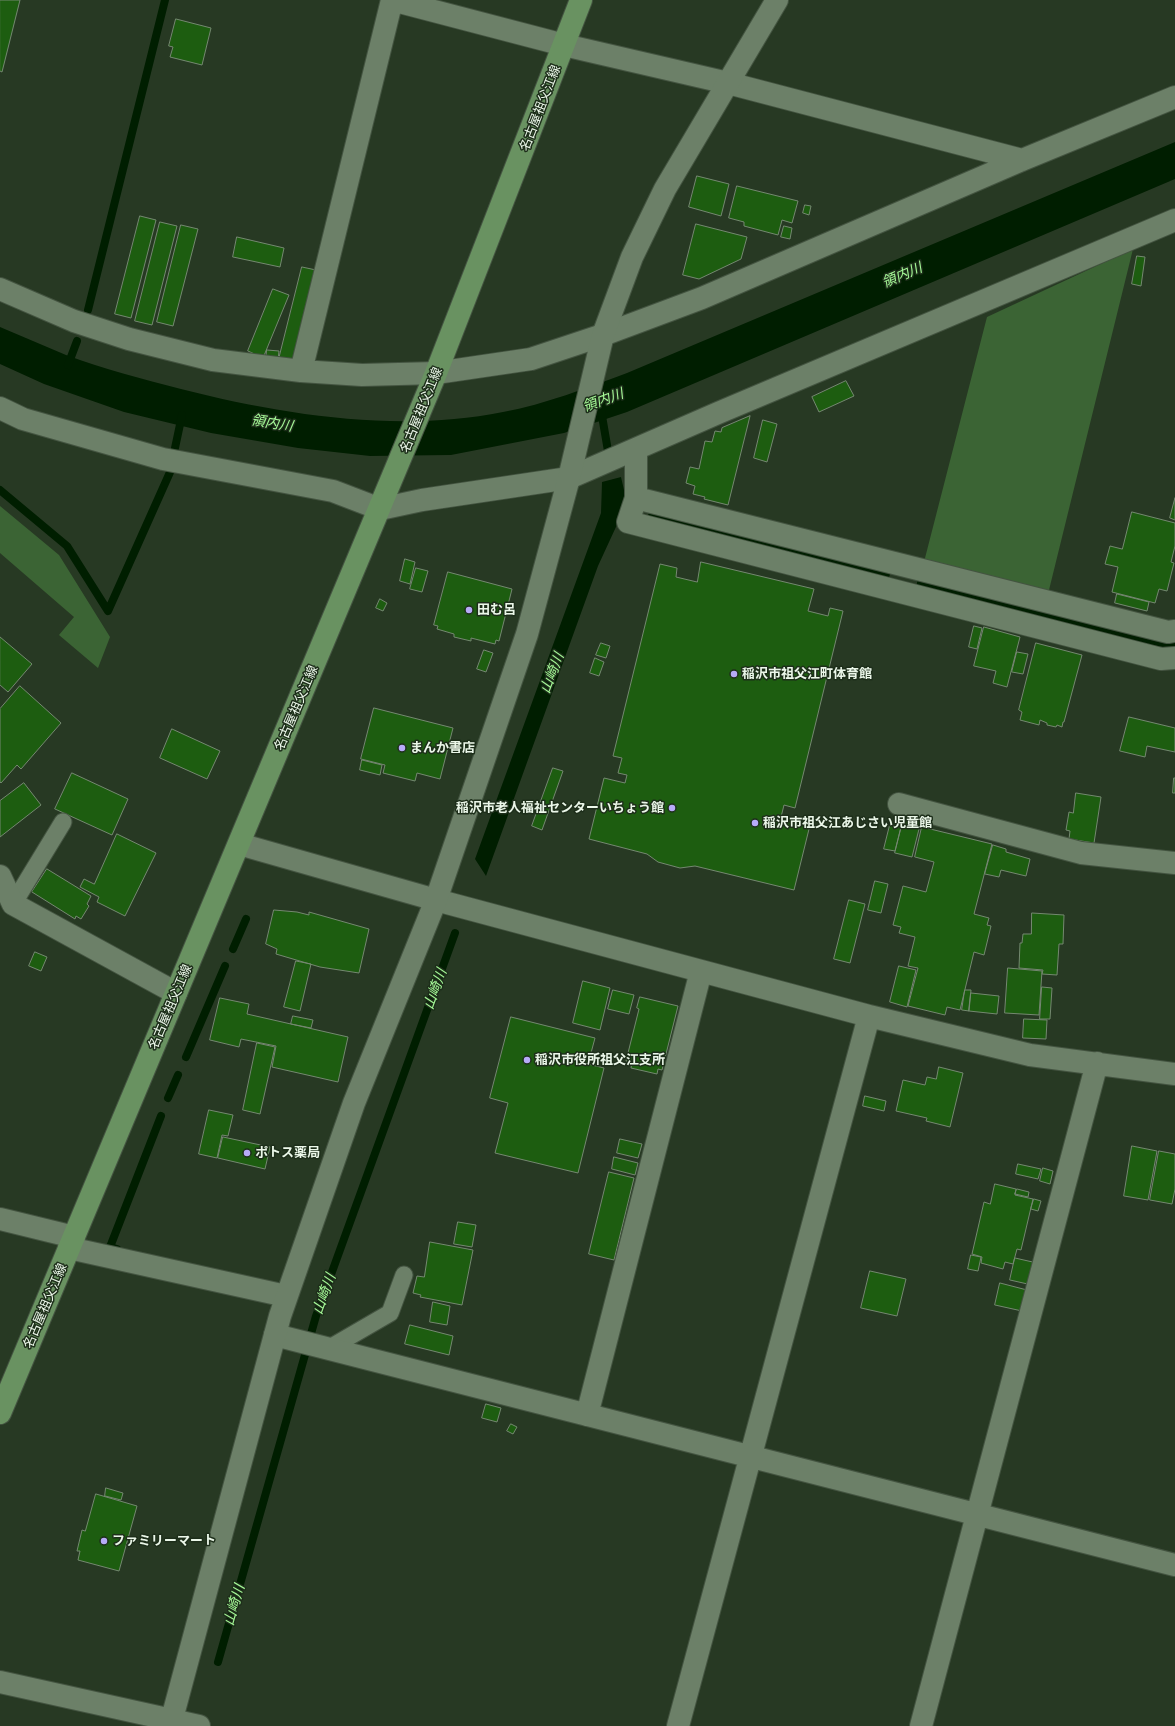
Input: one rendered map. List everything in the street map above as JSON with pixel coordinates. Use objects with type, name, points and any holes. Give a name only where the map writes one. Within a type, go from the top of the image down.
[{"type":"main road","name":"名古屋祖父江線","points":[[0,1413],[434,378],[581,0]]},
{"type":"street","points":[[302,371],[392,0],[564,45],[728,83],[1022,160]]},
{"type":"street","points":[[171,1723],[284,1337],[286,1296],[354,1103],[436,900],[527,634],[571,470],[601,342],[632,257],[665,189],[777,0]]},
{"type":"street","points":[[0,289],[74,321],[129,339],[212,360],[302,371],[434,378],[531,359],[601,342],[1022,160],[1175,97]]},
{"type":"street","points":[[0,408],[23,420],[163,459],[333,491],[380,509],[571,470],[636,449],[1175,220]]},
{"type":"street","points":[[636,449],[636,498],[628,522],[1161,659],[1175,658]]},
{"type":"street","points":[[636,498],[1168,632],[1175,631]]},
{"type":"street","points":[[900,804],[1081,853],[1175,863]]},
{"type":"street","points":[[239,844],[436,900],[869,1016],[1030,1056],[1097,1063],[1175,1074]]},
{"type":"street","points":[[0,876],[13,904],[176,994]]},
{"type":"street","points":[[587,1415],[701,971]]},
{"type":"street","points":[[678,1726],[869,1016]]},
{"type":"street","points":[[921,1726],[1097,1063]]},
{"type":"street","points":[[0,1219],[72,1242],[286,1296]]},
{"type":"street","points":[[284,1337],[1175,1565]]},
{"type":"street","points":[[0,1682],[171,1723],[199,1726]]},
{"type":"lane","points":[[13,904],[63,822]]},
{"type":"lane","points":[[322,1347],[390,1312],[404,1275]]},
{"type":"shaded area","points":[[1133,249],[1048,594],[924,562],[987,317]]},
{"type":"shaded area","points":[[0,506],[59,555],[110,637],[98,668],[59,635],[74,617],[0,553]]},
{"type":"water","name":"領内川","points":[[1175,142],[1175,179],[627,412],[564,433],[451,455],[370,456],[298,448],[211,433],[124,412],[44,384],[0,364],[0,327],[66,355],[138,378],[260,407],[341,418],[382,421],[423,421],[463,418],[519,409],[581,390],[627,373]]},
{"type":"water","points":[[621,477],[627,503],[598,566],[486,876],[475,859],[601,513],[602,482]]},
{"type":"building","points":[[0,0],[20,0],[2,72],[0,71]]},
{"type":"building","points":[[176,19],[211,28],[202,65],[170,57],[173,47],[169,46]]},
{"type":"building","points":[[697,176],[729,184],[721,216],[689,207]]},
{"type":"building","points":[[737,186],[798,201],[792,223],[782,220],[778,235],[744,226],[744,222],[729,218]]},
{"type":"building","points":[[805,205],[811,206],[809,215],[803,213]]},
{"type":"building","points":[[140,216],[156,220],[131,318],[115,314]]},
{"type":"building","points":[[160,222],[177,226],[152,325],[135,321]]},
{"type":"building","points":[[696,224],[747,237],[741,259],[699,279],[683,275]]},
{"type":"building","points":[[181,225],[198,229],[173,326],[157,322]]},
{"type":"building","points":[[784,226],[792,228],[790,239],[781,237]]},
{"type":"building","points":[[237,237],[284,248],[280,267],[233,257]]},
{"type":"building","points":[[1137,256],[1145,257],[1141,286],[1132,284]]},
{"type":"building","points":[[302,267],[316,270],[293,362],[279,359]]},
{"type":"building","points":[[273,289],[289,295],[263,358],[248,351]]},
{"type":"building","points":[[267,350],[279,351],[278,361],[266,359]]},
{"type":"building","points":[[846,381],[854,396],[819,412],[812,397]]},
{"type":"building","points":[[750,416],[728,505],[704,499],[705,497],[693,494],[695,486],[686,483],[690,467],[699,469],[705,441],[712,442],[715,431],[721,432],[722,428]]},
{"type":"building","points":[[763,420],[777,424],[767,462],[754,458]]},
{"type":"building","points":[[1175,498],[1175,520],[1170,518]]},
{"type":"building","points":[[1132,512],[1175,523],[1175,546],[1171,562],[1174,563],[1167,591],[1159,589],[1155,603],[1112,592],[1118,567],[1105,564],[1110,546],[1122,549]]},
{"type":"building","points":[[405,559],[415,562],[410,584],[400,581]]},
{"type":"building","points":[[701,562],[814,589],[808,611],[828,616],[830,608],[843,611],[795,808],[784,805],[781,817],[810,825],[794,890],[695,866],[680,868],[658,862],[647,854],[589,839],[604,778],[625,783],[627,775],[618,773],[622,758],[613,756],[660,564],[677,568],[676,577],[697,582]]},
{"type":"building","points":[[416,568],[428,571],[422,592],[410,589]]},
{"type":"building","points":[[448,572],[512,589],[499,641],[496,640],[495,644],[471,638],[471,641],[454,637],[454,634],[437,629],[438,626],[434,625]]},
{"type":"building","points":[[1117,594],[1149,602],[1147,611],[1115,603]]},
{"type":"building","points":[[380,599],[387,603],[383,611],[376,608]]},
{"type":"building","points":[[974,626],[982,628],[977,649],[969,647]]},
{"type":"building","points":[[984,627],[1020,637],[1007,687],[993,683],[996,671],[974,666]]},
{"type":"building","points":[[0,637],[32,664],[8,692],[0,685]]},
{"type":"building","points":[[601,643],[610,646],[606,658],[596,655]]},
{"type":"building","points":[[1036,643],[1082,655],[1062,727],[1057,725],[1056,727],[1047,725],[1047,723],[1040,720],[1039,725],[1020,720],[1022,712],[1019,710]]},
{"type":"building","points":[[484,650],[493,653],[486,672],[477,669]]},
{"type":"building","points":[[1017,652],[1028,654],[1023,674],[1012,672]]},
{"type":"building","points":[[595,658],[604,662],[599,676],[590,673]]},
{"type":"building","points":[[20,686],[61,723],[21,769],[17,765],[1,783],[0,709]]},
{"type":"building","points":[[374,708],[453,728],[440,779],[417,773],[415,781],[383,773],[385,765],[361,759]]},
{"type":"building","points":[[1129,717],[1175,728],[1175,752],[1147,746],[1145,757],[1120,751]]},
{"type":"building","points":[[172,729],[220,751],[207,779],[160,758]]},
{"type":"building","points":[[362,760],[382,765],[380,775],[360,770]]},
{"type":"building","points":[[553,768],[563,771],[542,830],[532,826]]},
{"type":"building","points":[[72,773],[128,799],[112,835],[55,809]]},
{"type":"building","points":[[1174,778],[1175,793],[1173,793]]},
{"type":"building","points":[[24,783],[41,805],[0,837],[0,801]]},
{"type":"building","points":[[1076,793],[1101,797],[1094,843],[1069,839],[1070,831],[1066,830],[1069,812],[1073,813]]},
{"type":"building","points":[[904,817],[921,821],[912,857],[895,853]]},
{"type":"building","points":[[890,825],[901,827],[895,851],[884,849]]},
{"type":"building","points":[[922,827],[992,844],[974,914],[989,918],[987,925],[991,926],[984,955],[974,952],[960,1010],[947,1007],[945,1015],[908,1006],[918,968],[908,966],[915,937],[899,933],[901,927],[893,925],[903,886],[926,892],[934,862],[915,857]]},
{"type":"building","points":[[117,834],[156,853],[125,916],[97,902],[99,897],[80,887],[84,879],[94,884]]},
{"type":"building","points":[[993,845],[1006,849],[1006,852],[1030,859],[1026,876],[1001,870],[999,877],[985,874]]},
{"type":"building","points":[[47,869],[91,896],[87,904],[89,906],[81,919],[76,916],[75,919],[32,892]]},
{"type":"building","points":[[875,881],[888,884],[881,913],[868,910]]},
{"type":"building","points":[[849,900],[865,904],[850,963],[834,959]]},
{"type":"building","points":[[274,910],[297,912],[309,915],[309,912],[369,929],[359,973],[320,967],[276,954],[277,949],[266,944]]},
{"type":"building","points":[[1032,913],[1064,915],[1063,944],[1059,944],[1057,975],[1042,974],[1043,970],[1019,968],[1020,943],[1022,943],[1023,934],[1031,934]]},
{"type":"building","points":[[35,952],[47,957],[41,971],[29,966]]},
{"type":"building","points":[[296,961],[311,964],[300,1011],[284,1007]]},
{"type":"building","points":[[899,966],[916,970],[907,1007],[890,1002]]},
{"type":"building","points":[[1008,968],[1042,971],[1039,1015],[1005,1013]]},
{"type":"building","points":[[583,981],[610,988],[600,1030],[573,1023]]},
{"type":"building","points":[[1042,987],[1052,988],[1050,1019],[1040,1019]]},
{"type":"building","points":[[613,990],[634,995],[629,1014],[608,1009]]},
{"type":"building","points":[[965,990],[971,990],[969,1011],[962,1010]]},
{"type":"building","points":[[971,993],[999,996],[997,1014],[969,1011]]},
{"type":"building","points":[[640,997],[678,1006],[662,1070],[658,1069],[657,1074],[631,1068],[632,1062],[626,1061],[639,1009],[637,1008]]},
{"type":"building","points":[[220,998],[249,1004],[247,1014],[348,1037],[338,1082],[272,1067],[276,1046],[241,1039],[239,1047],[210,1040]]},
{"type":"building","points":[[293,1016],[313,1020],[311,1028],[291,1024]]},
{"type":"building","points":[[511,1017],[595,1038],[588,1064],[604,1068],[578,1173],[495,1153],[508,1103],[490,1098]]},
{"type":"building","points":[[1024,1019],[1047,1020],[1046,1039],[1023,1038]]},
{"type":"building","points":[[257,1043],[275,1047],[260,1114],[243,1110]]},
{"type":"building","points":[[939,1067],[963,1073],[950,1127],[926,1121],[927,1118],[896,1111],[903,1080],[925,1085],[927,1077],[936,1079]]},
{"type":"building","points":[[865,1096],[886,1101],[884,1111],[863,1106]]},
{"type":"building","points":[[209,1110],[233,1115],[228,1136],[222,1135],[217,1158],[199,1154]]},
{"type":"building","points":[[223,1137],[270,1147],[265,1169],[218,1158]]},
{"type":"building","points":[[620,1139],[642,1144],[638,1158],[617,1153]]},
{"type":"building","points":[[1132,1146],[1157,1151],[1148,1200],[1124,1196]]},
{"type":"building","points":[[1159,1151],[1175,1154],[1175,1189],[1172,1204],[1150,1200]]},
{"type":"building","points":[[614,1157],[638,1163],[635,1175],[612,1169]]},
{"type":"building","points":[[1018,1164],[1041,1169],[1038,1179],[1016,1174]]},
{"type":"building","points":[[1043,1168],[1053,1171],[1050,1184],[1040,1181]]},
{"type":"building","points":[[609,1172],[634,1178],[614,1260],[589,1254]]},
{"type":"building","points":[[995,1184],[1016,1189],[1015,1195],[1033,1199],[1021,1250],[1017,1249],[1013,1264],[1005,1262],[1003,1269],[981,1263],[982,1257],[972,1254],[984,1202],[990,1204]]},
{"type":"building","points":[[1017,1189],[1029,1192],[1028,1197],[1015,1194]]},
{"type":"building","points":[[1034,1199],[1041,1201],[1038,1211],[1031,1209]]},
{"type":"building","points":[[458,1222],[476,1225],[472,1247],[454,1244]]},
{"type":"building","points":[[430,1242],[473,1250],[462,1305],[420,1297],[421,1295],[413,1293],[417,1276],[424,1277]]},
{"type":"building","points":[[971,1255],[981,1257],[978,1271],[968,1269]]},
{"type":"building","points":[[1015,1258],[1037,1263],[1032,1285],[1010,1280]]},
{"type":"building","points":[[870,1271],[906,1279],[897,1316],[861,1308]]},
{"type":"building","points":[[1000,1283],[1027,1290],[1022,1311],[995,1305]]},
{"type":"building","points":[[433,1302],[450,1306],[447,1325],[430,1322]]},
{"type":"building","points":[[410,1325],[453,1336],[449,1355],[405,1344]]},
{"type":"building","points":[[486,1404],[501,1408],[497,1422],[482,1418]]},
{"type":"building","points":[[511,1424],[517,1427],[513,1434],[507,1431]]},
{"type":"building","points":[[106,1488],[123,1493],[121,1500],[105,1496]]},
{"type":"building","name":"ファミリーマート","points":[[96,1494],[137,1506],[119,1571],[78,1560],[80,1551],[77,1551],[82,1530],[85,1531]]},
{"type":"waterway","points":[[88,310],[165,0]]},
{"type":"waterway","points":[[68,365],[77,341]]},
{"type":"waterway","name":"山崎川","points":[[601,410],[608,451]]},
{"type":"waterway","points":[[175,448],[182,415]]},
{"type":"waterway","points":[[0,490],[67,546],[108,611],[171,470]]},
{"type":"waterway","points":[[652,516],[886,574]]},
{"type":"waterway","points":[[921,583],[1153,641],[1175,645]]},
{"type":"waterway","points":[[233,949],[246,919]]},
{"type":"waterway","name":"山崎川","points":[[218,1662],[316,1316],[455,933]]},
{"type":"waterway","points":[[186,1057],[225,966]]},
{"type":"waterway","points":[[168,1098],[178,1075]]},
{"type":"waterway","points":[[117,1249],[110,1247],[161,1116]]},
{"type":"place","name":"田む呂","points":[[469,610]]},
{"type":"place","name":"稲沢市祖父江町体育館","points":[[734,674]]},
{"type":"place","name":"まんか書店","points":[[402,748]]},
{"type":"place","name":"稲沢市老人福祉センターいちょう館","points":[[672,808]]},
{"type":"place","name":"稲沢市祖父江あじさい児童館","points":[[755,823]]},
{"type":"place","name":"稲沢市役所祖父江支所","points":[[527,1060]]},
{"type":"place","name":"ポトス薬局","points":[[247,1153]]},
{"type":"place","name":"ファミリーマート","points":[[104,1541]]}]
